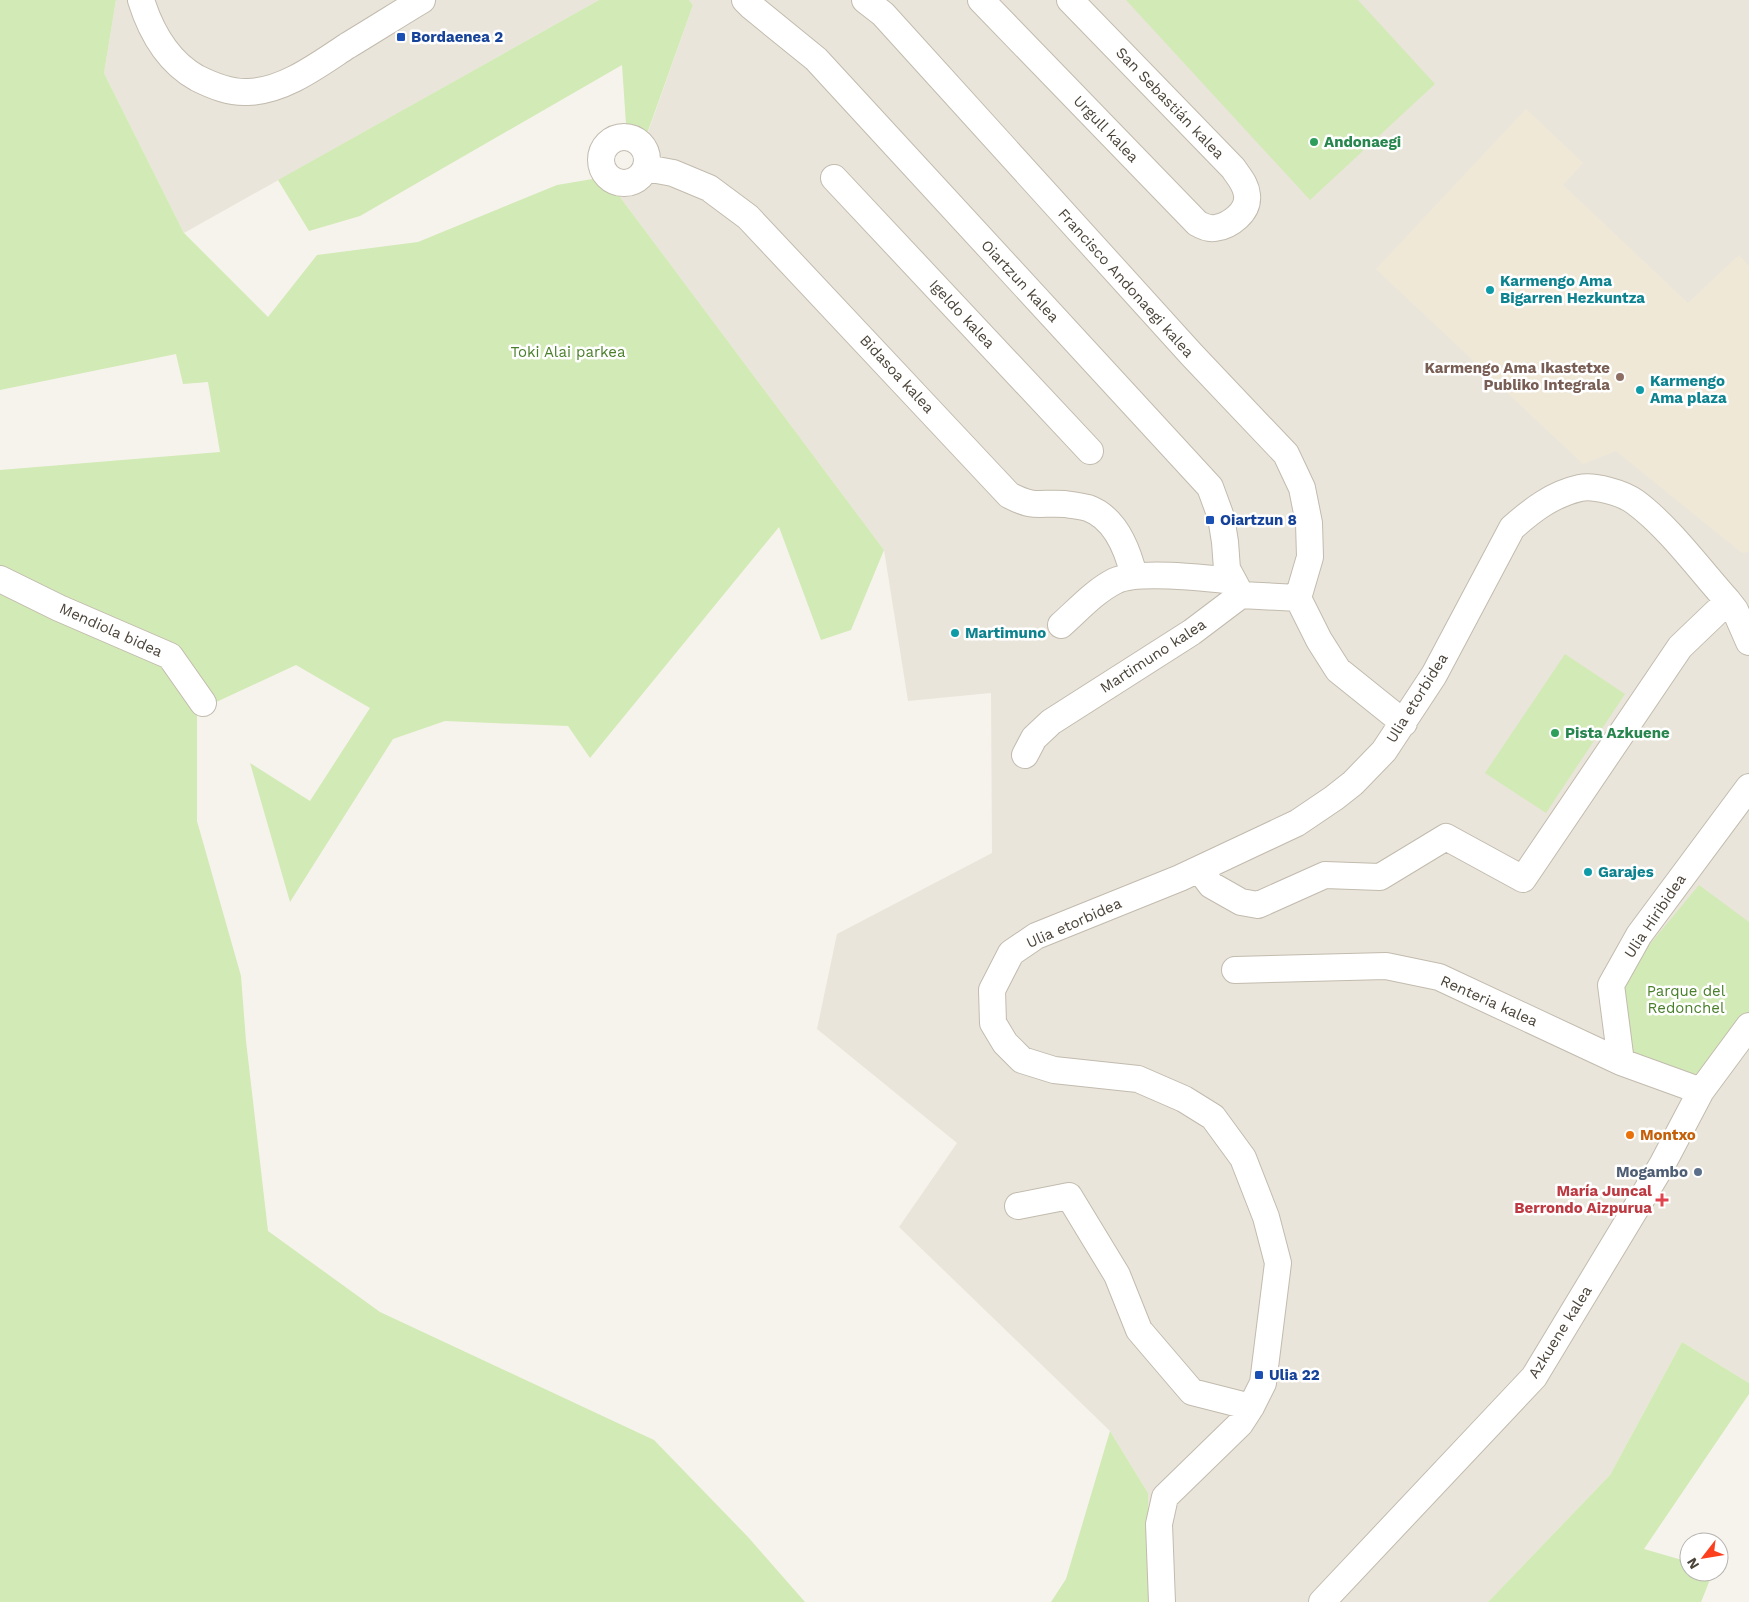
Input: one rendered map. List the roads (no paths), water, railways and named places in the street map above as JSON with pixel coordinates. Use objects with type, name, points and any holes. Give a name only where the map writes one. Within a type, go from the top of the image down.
[{"type":"street","points":[[141,0],[149,24],[166,53],[190,73],[215,87],[248,92],[276,86],[307,72],[422,0]]},
{"type":"street","name":"Oiartzun kalea","points":[[745,0],[816,59],[1210,487],[1221,517],[1227,569],[1237,588]]},
{"type":"street","name":"Francisco Andonaegi kalea","points":[[866,0],[883,14],[1192,355],[1286,454],[1302,488],[1309,523],[1310,557],[1298,598]]},
{"type":"street","name":"Urgull kalea","points":[[981,0],[1196,223],[1214,228],[1228,224],[1240,215]]},
{"type":"street","name":"San Sebastián kalea","points":[[1070,0],[1233,168],[1244,184],[1248,196],[1246,207],[1240,215]]},
{"type":"street","name":"Bidasoa kalea","points":[[646,168],[673,173],[709,188],[748,217],[1009,495],[1033,505],[1064,504],[1089,508],[1104,518],[1118,535],[1128,554],[1134,576]]},
{"type":"street","name":"Igeldo kalea","points":[[834,178],[1090,450]]},
{"type":"street","name":"Ulia etorbidea","points":[[1162,1602],[1159,1524],[1165,1497],[1240,1424],[1263,1383],[1278,1263],[1266,1217],[1243,1158],[1213,1117],[1184,1099],[1138,1079],[1054,1070],[1022,1060],[1006,1043],[993,1023],[992,990],[1011,953],[1036,936],[1200,869],[1297,823],[1353,783],[1384,751],[1434,675],[1512,528],[1531,511],[1554,497],[1582,488],[1606,490],[1633,500],[1656,519],[1728,601],[1735,610],[1749,642]]},
{"type":"street","points":[[1061,624],[1102,590],[1116,581],[1134,576],[1196,577],[1237,588],[1298,598],[1319,640],[1338,670],[1404,723]]},
{"type":"street","name":"Mendiola bidea","points":[[0,580],[170,656],[203,703]]},
{"type":"street","name":"Martimuno kalea","points":[[1025,756],[1034,738],[1051,722],[1192,632],[1237,588]]},
{"type":"street","points":[[1200,869],[1211,885],[1241,902],[1258,905],[1325,876],[1380,877],[1446,837],[1523,879],[1680,647],[1728,601]]},
{"type":"street","name":"Ulia Hiribidea","points":[[1621,1062],[1611,985],[1639,934],[1749,787]]},
{"type":"street","name":"Renteria kalea","points":[[1235,970],[1386,966],[1439,977],[1461,977],[1621,1062],[1701,1091]]},
{"type":"street","name":"Azkuene kalea","points":[[1322,1602],[1534,1377],[1662,1166],[1701,1091],[1749,1026]]},
{"type":"street","points":[[1018,1206],[1070,1196],[1117,1275],[1139,1330],[1192,1392],[1251,1407]]},
{"type":"place","name":"Bordaenea 2","points":[[401,37]]},
{"type":"place","name":"Andonaegi","points":[[1314,142]]},
{"type":"place","name":"Karmengo Ama Bigarren Hezkuntza","points":[[1490,290]]},
{"type":"place","name":"Karmengo Ama Ikastetxe Publiko Integrala","points":[[1620,377]]},
{"type":"place","name":"Karmengo Ama plaza","points":[[1640,390]]},
{"type":"place","name":"Oiartzun 8","points":[[1210,520]]},
{"type":"place","name":"Martimuno","points":[[955,633]]},
{"type":"place","name":"Pista Azkuene","points":[[1555,733]]},
{"type":"place","name":"Garajes","points":[[1588,872]]},
{"type":"place","name":"Montxo","points":[[1630,1135]]},
{"type":"place","name":"Mogambo","points":[[1698,1172]]},
{"type":"place","name":"María Juncal Berrondo Aizpurua","points":[[1662,1200]]},
{"type":"place","name":"Ulia 22","points":[[1259,1375]]},
{"type":"park label","name":"Toki Alai parkea","points":[[568,352]]},
{"type":"park label","name":"Parque del Redonchel","points":[[1686,1000]]}]
